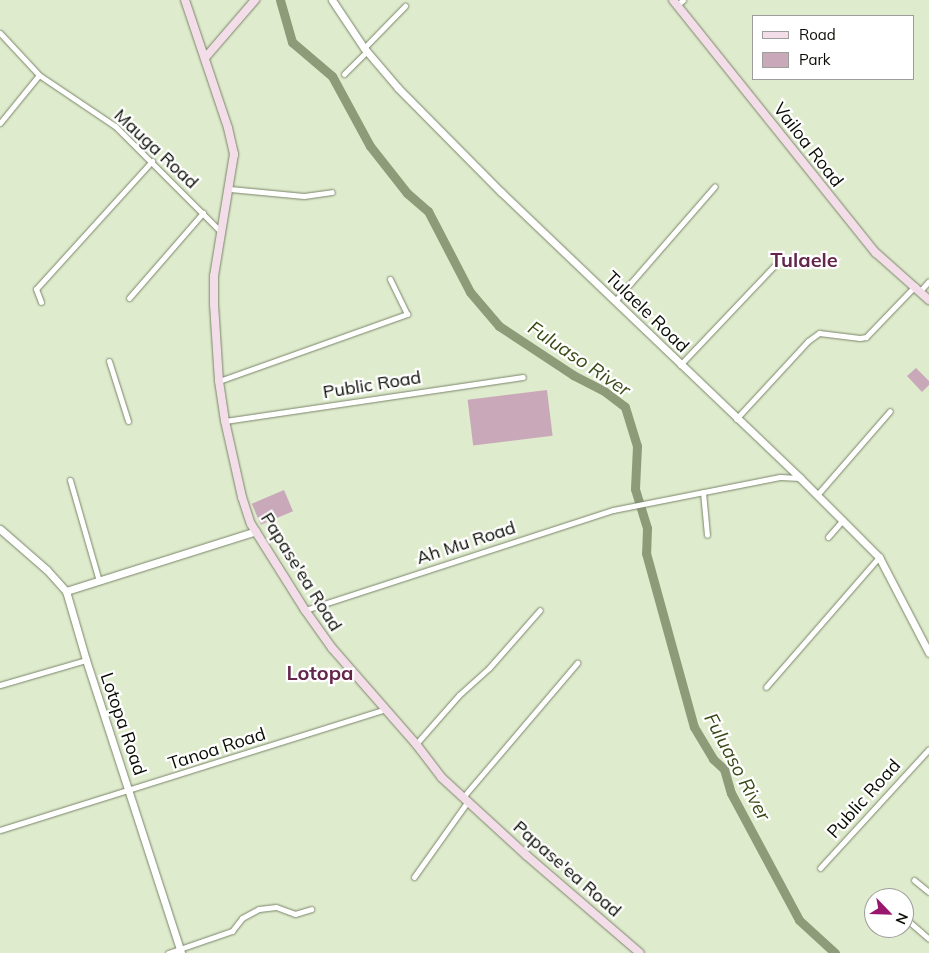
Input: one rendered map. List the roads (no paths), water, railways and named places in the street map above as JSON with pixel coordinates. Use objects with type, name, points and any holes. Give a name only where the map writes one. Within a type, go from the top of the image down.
[{"type":"main road","name":"Papase'ea Road","points":[[185,0],[232,140],[234,164],[214,276],[214,304],[219,381],[225,422],[242,497],[256,531],[305,610],[332,648],[416,744],[442,778],[526,855],[640,953]]},
{"type":"main road","points":[[205,58],[255,0]]},
{"type":"main road","name":"Vailoa Road","points":[[678,2],[876,253],[918,288],[929,300]]},
{"type":"street","name":"Tulaele Road","points":[[332,0],[366,49],[398,88],[614,301],[800,478],[879,557],[929,653]]},
{"type":"street","points":[[344,74],[405,6]]},
{"type":"street","name":"Mauga Road","points":[[0,33],[39,75],[115,126],[221,232]]},
{"type":"street","points":[[0,123],[39,75]]},
{"type":"street","points":[[41,302],[36,289],[152,161]]},
{"type":"street","points":[[614,301],[715,186]]},
{"type":"street","points":[[230,189],[304,196],[332,192]]},
{"type":"street","points":[[129,298],[203,213]]},
{"type":"street","points":[[680,365],[774,266]]},
{"type":"street","points":[[219,381],[407,314],[390,279]]},
{"type":"street","points":[[736,419],[808,341],[819,333],[860,338],[866,336],[918,288],[929,281]]},
{"type":"street","points":[[109,361],[128,421]]},
{"type":"street","name":"Public Road","points":[[225,422],[523,377]]},
{"type":"street","points":[[817,495],[890,411]]},
{"type":"street","points":[[707,535],[703,492],[780,477],[800,478]]},
{"type":"street","points":[[70,480],[99,581]]},
{"type":"street","name":"Ah Mu Road","points":[[305,610],[637,504],[703,492]]},
{"type":"street","points":[[828,537],[842,520]]},
{"type":"street","name":"Lotopa Road","points":[[0,529],[47,570],[66,591],[86,660],[130,791],[180,951]]},
{"type":"street","points":[[66,591],[256,531]]},
{"type":"street","points":[[766,687],[879,557]]},
{"type":"street","points":[[416,744],[459,695],[489,668],[540,610]]},
{"type":"street","points":[[0,685],[86,660]]},
{"type":"street","points":[[414,877],[466,798],[577,663]]},
{"type":"street","name":"Tanoa Road","points":[[0,830],[385,710]]},
{"type":"street","name":"Public Road","points":[[820,868],[929,749]]},
{"type":"street","points":[[914,880],[929,892]]},
{"type":"street","points":[[168,953],[180,951],[232,931],[242,918],[259,909],[276,907],[295,914],[310,909]]},
{"type":"street","points":[[914,926],[929,939]]},
{"type":"waterway","name":"Fuluaso River","points":[[280,0],[292,42],[332,76],[370,146],[407,193],[428,211],[470,292],[499,326],[573,375],[604,391],[625,407],[637,446],[635,489],[647,528],[646,553],[694,727],[713,759],[724,769],[731,793],[799,920],[835,953]]},
{"type":"district","name":"Tulaele","points":[[804,259]]},
{"type":"district","name":"Lotopa","points":[[320,672]]}]
